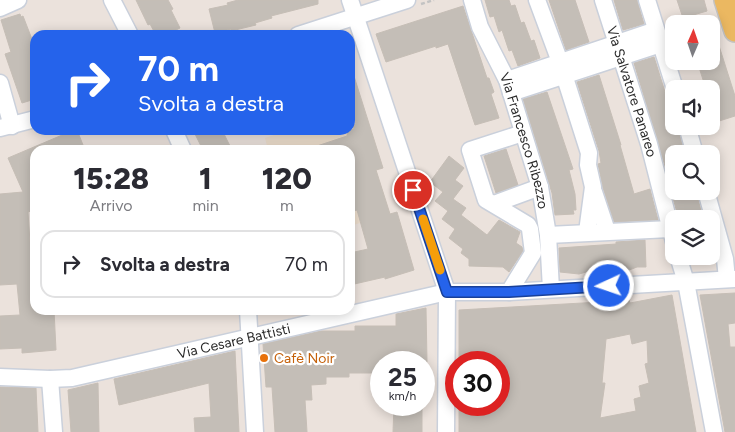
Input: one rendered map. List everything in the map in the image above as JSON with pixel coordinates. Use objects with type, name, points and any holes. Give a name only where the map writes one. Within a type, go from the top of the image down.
[{"type":"main road","points":[[725,0],[735,31]]},
{"type":"street","points":[[0,8],[18,0]]},
{"type":"street","points":[[112,0],[127,30]]},
{"type":"street","points":[[350,0],[447,292],[446,432]]},
{"type":"street","points":[[313,30],[406,0]]},
{"type":"street","name":"Via Francesco Ribezzo","points":[[472,0],[480,27],[509,86],[540,187],[548,235],[551,289]]},
{"type":"street","points":[[537,0],[589,153],[588,165],[593,187],[607,231]]},
{"type":"street","name":"Via Salvatore Panareo","points":[[603,0],[649,144],[666,210]]},
{"type":"street","points":[[647,0],[672,80]]},
{"type":"street","points":[[509,86],[658,37]]},
{"type":"street","points":[[0,83],[6,127],[30,120]]},
{"type":"street","points":[[509,292],[533,253],[530,229],[528,225],[486,200],[470,150],[523,132]]},
{"type":"street","points":[[494,204],[540,187]]},
{"type":"street","points":[[587,232],[593,187]]},
{"type":"street","points":[[709,200],[731,279]]},
{"type":"street","points":[[548,235],[607,231],[665,235]]},
{"type":"street","points":[[681,265],[686,282],[714,432]]},
{"type":"street","name":"Via Cesare Battisti","points":[[355,313],[447,292],[509,292],[731,279]]},
{"type":"street","points":[[248,315],[255,432]]},
{"type":"street","name":"Via Cesare Battisti","points":[[0,377],[72,378],[344,315]]},
{"type":"street","points":[[50,379],[54,432]]},
{"type":"shaded area","points":[[363,106],[383,168],[376,170],[390,214],[355,224],[355,145],[267,145],[265,138],[274,135],[355,135],[355,109]]},
{"type":"building","points":[[136,0],[168,0],[180,28],[176,30],[153,30],[150,24],[148,25]]},
{"type":"building","points":[[238,0],[318,0],[318,4],[271,16],[272,18],[255,23],[256,25],[235,30],[214,30],[209,9],[228,5],[227,3]]},
{"type":"building","points":[[485,0],[509,0],[511,6],[515,5],[521,23],[524,22],[531,41],[534,40],[540,58],[518,66],[512,50],[509,51],[502,30],[499,32],[494,16],[490,17]]},
{"type":"building","points":[[549,0],[575,0],[589,42],[566,50]]},
{"type":"building","points":[[614,0],[637,0],[644,24],[623,30]]},
{"type":"building","points":[[677,0],[704,0],[707,11],[693,15],[682,15]]},
{"type":"building","points":[[463,6],[487,78],[489,78],[494,92],[491,94],[499,118],[475,125],[448,44],[386,62],[376,34]]},
{"type":"building","points":[[20,14],[21,17],[23,16],[30,34],[30,101],[22,103],[5,54],[11,52],[1,20]]},
{"type":"building","points":[[720,49],[735,96],[735,116],[720,121],[720,80],[703,80],[700,70],[720,70]]},
{"type":"building","points":[[654,57],[665,92],[665,135],[680,135],[682,145],[665,145],[665,166],[634,63]]},
{"type":"building","points":[[599,75],[634,194],[650,189],[658,220],[614,222],[603,188],[598,164],[601,163],[599,151],[577,82]]},
{"type":"building","points":[[355,79],[383,168],[376,170],[390,214],[397,212],[414,270],[385,279],[385,277],[355,284],[355,252],[368,249],[357,210],[355,211],[355,145],[320,145],[347,135],[355,135]]},
{"type":"building","points":[[547,92],[573,169],[569,170],[575,194],[576,210],[573,210],[574,214],[555,215],[552,193],[523,99]]},
{"type":"building","points":[[62,135],[79,135],[83,145],[39,145]]},
{"type":"building","points":[[196,135],[224,135],[230,145],[200,145]]},
{"type":"building","points":[[30,149],[30,211],[28,212],[30,315],[54,315],[56,350],[22,353],[22,348],[0,349],[0,316],[20,315],[17,284],[0,285],[0,194],[23,192],[8,158]]},
{"type":"building","points":[[506,149],[518,185],[496,193],[484,156]]},
{"type":"building","points":[[449,156],[464,168],[455,180],[463,186],[453,199],[466,208],[461,215],[487,235],[499,220],[520,232],[516,243],[522,247],[523,251],[509,272],[503,267],[469,266],[469,259],[461,253],[463,249],[449,238],[455,229],[442,219],[448,211],[435,201],[443,192],[430,182]]},
{"type":"building","points":[[674,200],[698,200],[701,210],[676,210]]},
{"type":"building","points":[[645,240],[646,267],[637,267],[624,272],[610,269],[593,270],[579,274],[560,272],[559,248]]},
{"type":"building","points":[[735,293],[735,323],[728,324],[730,347],[735,347],[735,432],[725,432],[700,295]]},
{"type":"building","points":[[672,295],[696,432],[459,432],[459,416],[510,416],[510,351],[459,351],[459,310],[600,302],[600,305],[629,300],[630,303]],"holes":[[[630,334],[632,344],[647,340],[648,363],[645,364],[649,383],[639,386],[641,397],[634,399],[636,411],[600,418],[605,383],[602,383],[606,339]]]},
{"type":"building","points":[[426,308],[427,351],[370,351],[370,373],[349,373],[349,377],[326,377],[326,384],[311,385],[312,400],[305,400],[307,432],[275,432],[272,387],[266,387],[263,344],[321,331],[355,331],[355,326],[396,326],[396,314]]},
{"type":"building","points":[[235,351],[239,432],[195,432],[194,418],[211,417],[209,383],[119,405],[114,379]]},
{"type":"building","points":[[98,383],[99,432],[71,432],[68,390]]},
{"type":"building","points":[[0,387],[36,388],[38,432],[0,432]]},
{"type":"building","points":[[394,416],[422,416],[422,432],[393,432]]},
{"type":"slow traffic","points":[[423,219],[440,270]]},
{"type":"place","name":"Cafè Noir","points":[[264,358]]},
{"type":"route","points":[[413,190],[447,292],[509,292],[609,286]]}]
